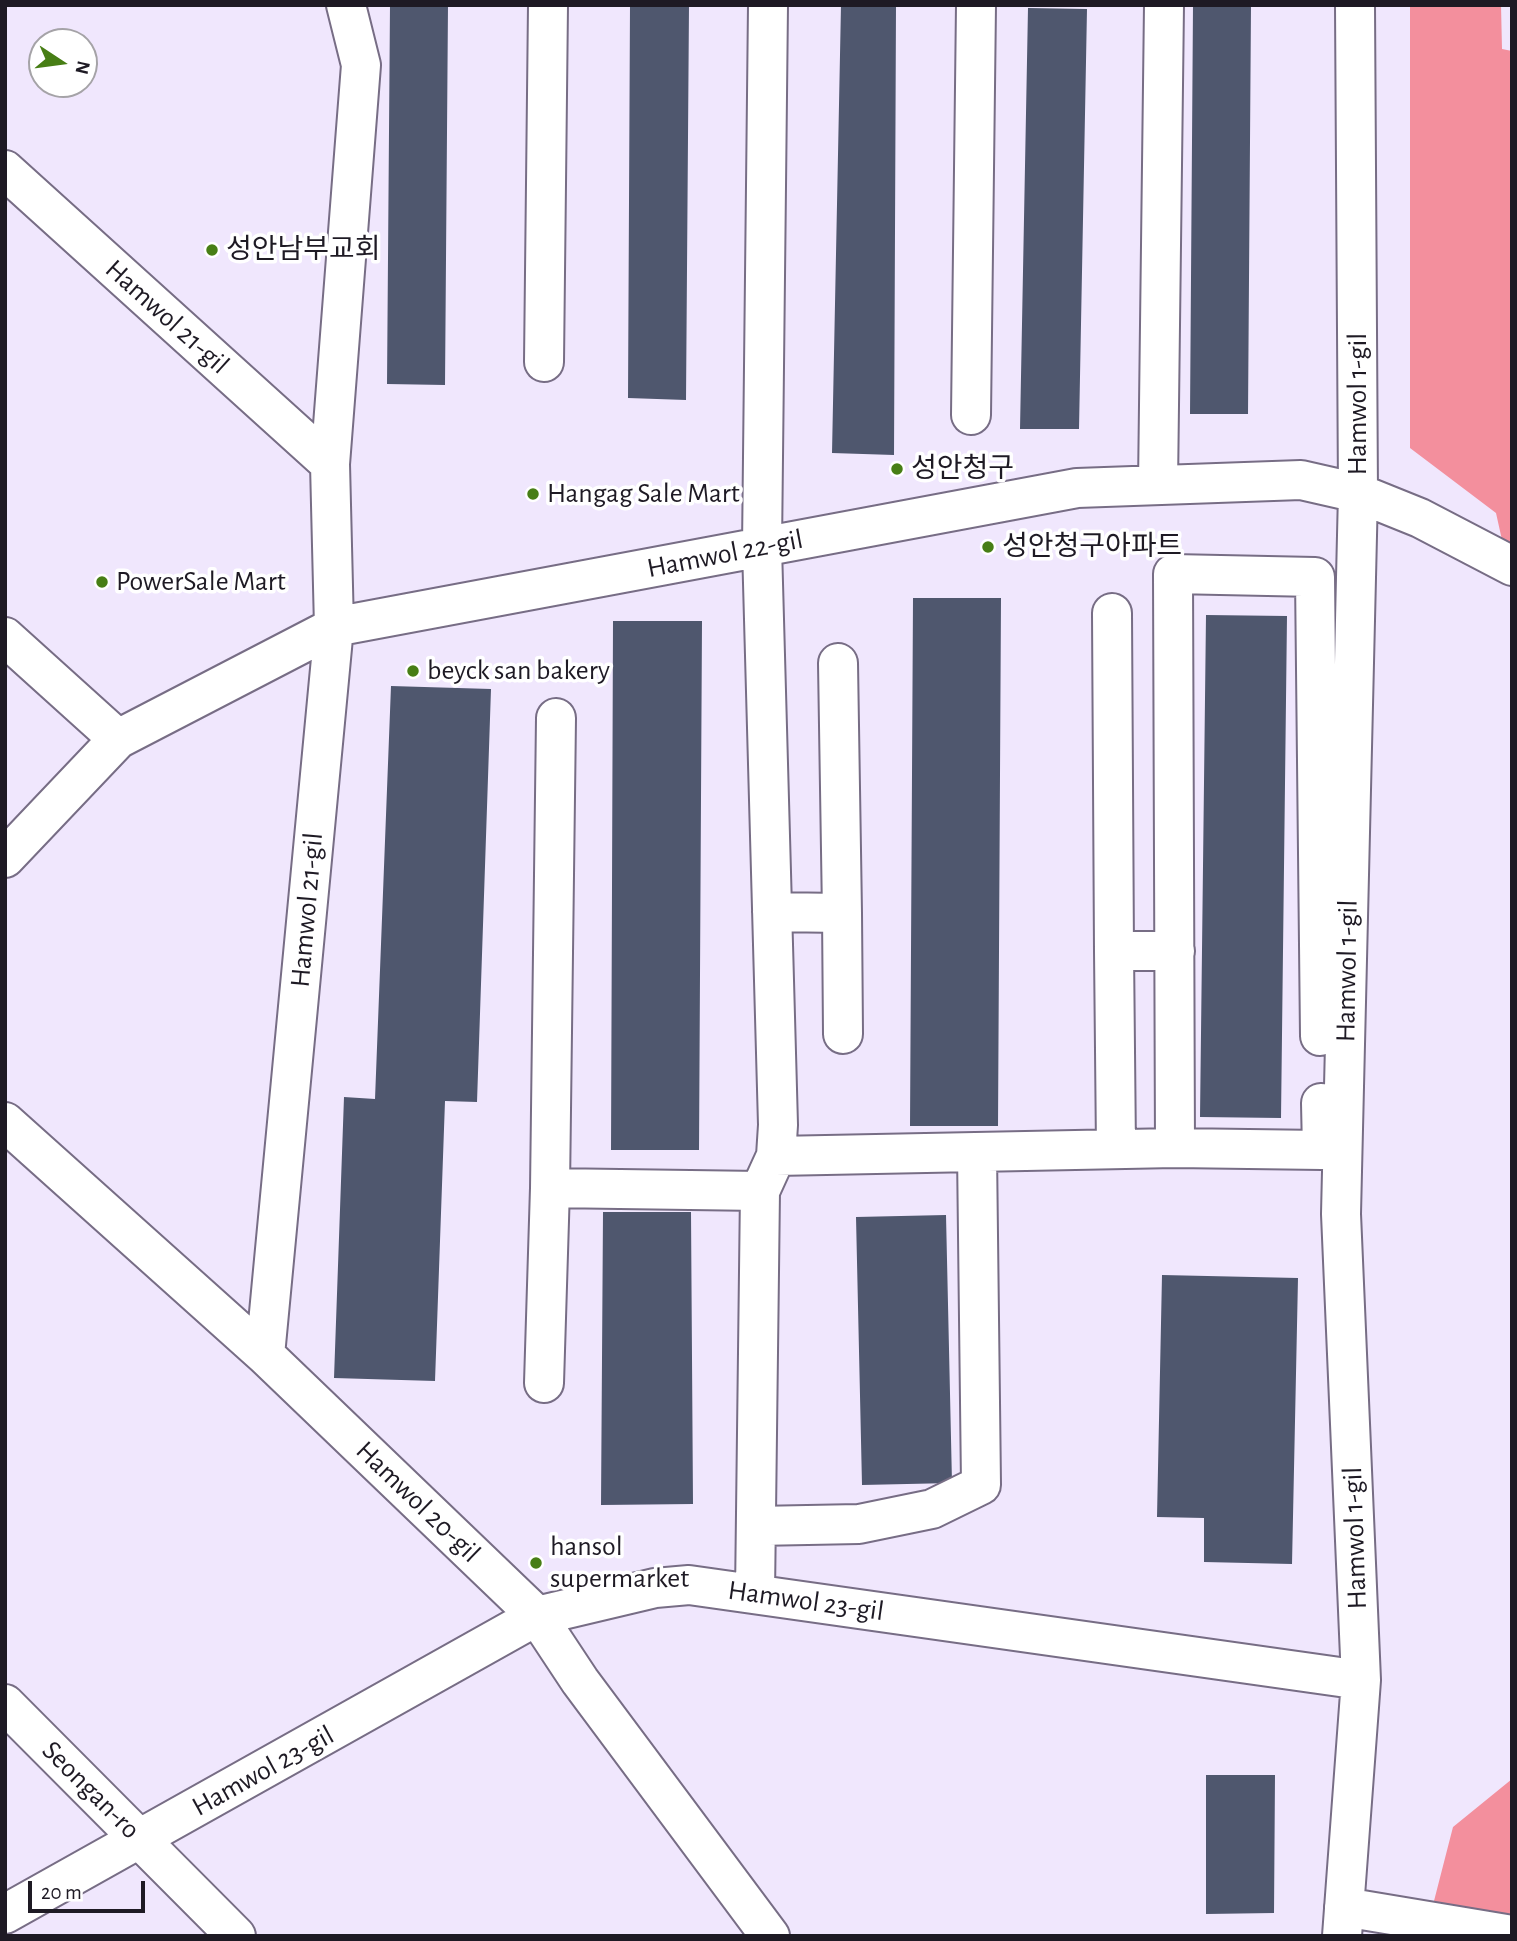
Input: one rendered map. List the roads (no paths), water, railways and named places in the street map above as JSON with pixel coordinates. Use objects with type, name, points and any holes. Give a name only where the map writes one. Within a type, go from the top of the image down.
[{"type":"street","name":"Hamwol 21-gil","points":[[265,1355],[334,627],[330,464],[361,65],[346,5]]},
{"type":"street","points":[[544,362],[548,5]]},
{"type":"street","points":[[755,1594],[760,1191],[776,1156],[778,1125],[762,547],[768,5]]},
{"type":"street","points":[[971,415],[976,5]]},
{"type":"street","points":[[1158,485],[1164,5]]},
{"type":"street","name":"Hamwol 1-gil","points":[[1343,1921],[1361,1680],[1341,1214],[1358,493],[1355,5]]},
{"type":"street","name":"Hamwol 21-gil","points":[[5,170],[330,464]]},
{"type":"street","name":"Hamwol 22-gil","points":[[5,858],[118,739],[334,627],[1077,488],[1301,480],[1358,493],[1420,518],[1512,566]]},
{"type":"street","points":[[776,1156],[1175,1148],[1322,1150],[1315,577],[1173,574],[1175,1148]]},
{"type":"street","points":[[1112,613],[1116,1149]]},
{"type":"street","points":[[5,637],[118,739]]},
{"type":"street","points":[[838,663],[844,1034]]},
{"type":"street","points":[[544,1383],[550,1188],[556,718]]},
{"type":"street","points":[[772,912],[842,913]]},
{"type":"street","points":[[1114,951],[1175,951]]},
{"type":"street","name":"Hamwol 20-gil","points":[[5,1122],[265,1355],[537,1616],[580,1681],[770,1936]]},
{"type":"street","points":[[756,1526],[859,1524],[932,1509],[981,1485],[977,1152]]},
{"type":"street","points":[[550,1188],[760,1191]]},
{"type":"street","name":"Hamwol 23-gil","points":[[5,1914],[537,1616],[655,1588],[689,1585],[1361,1680]]},
{"type":"street","name":"Seongan-ro","points":[[5,1704],[236,1936]]},
{"type":"street","points":[[1343,1921],[1512,1935]]},
{"type":"place","name":"성안남부교회","points":[[212,250]]},
{"type":"place","name":"성안청구","points":[[897,469]]},
{"type":"place","name":"Hangag Sale Mart","points":[[533,494]]},
{"type":"place","name":"성안청구아파트","points":[[988,547]]},
{"type":"place","name":"PowerSale Mart","points":[[102,582]]},
{"type":"place","name":"beyck san bakery","points":[[413,671]]},
{"type":"place","name":"hansol supermarket","points":[[536,1563]]}]
